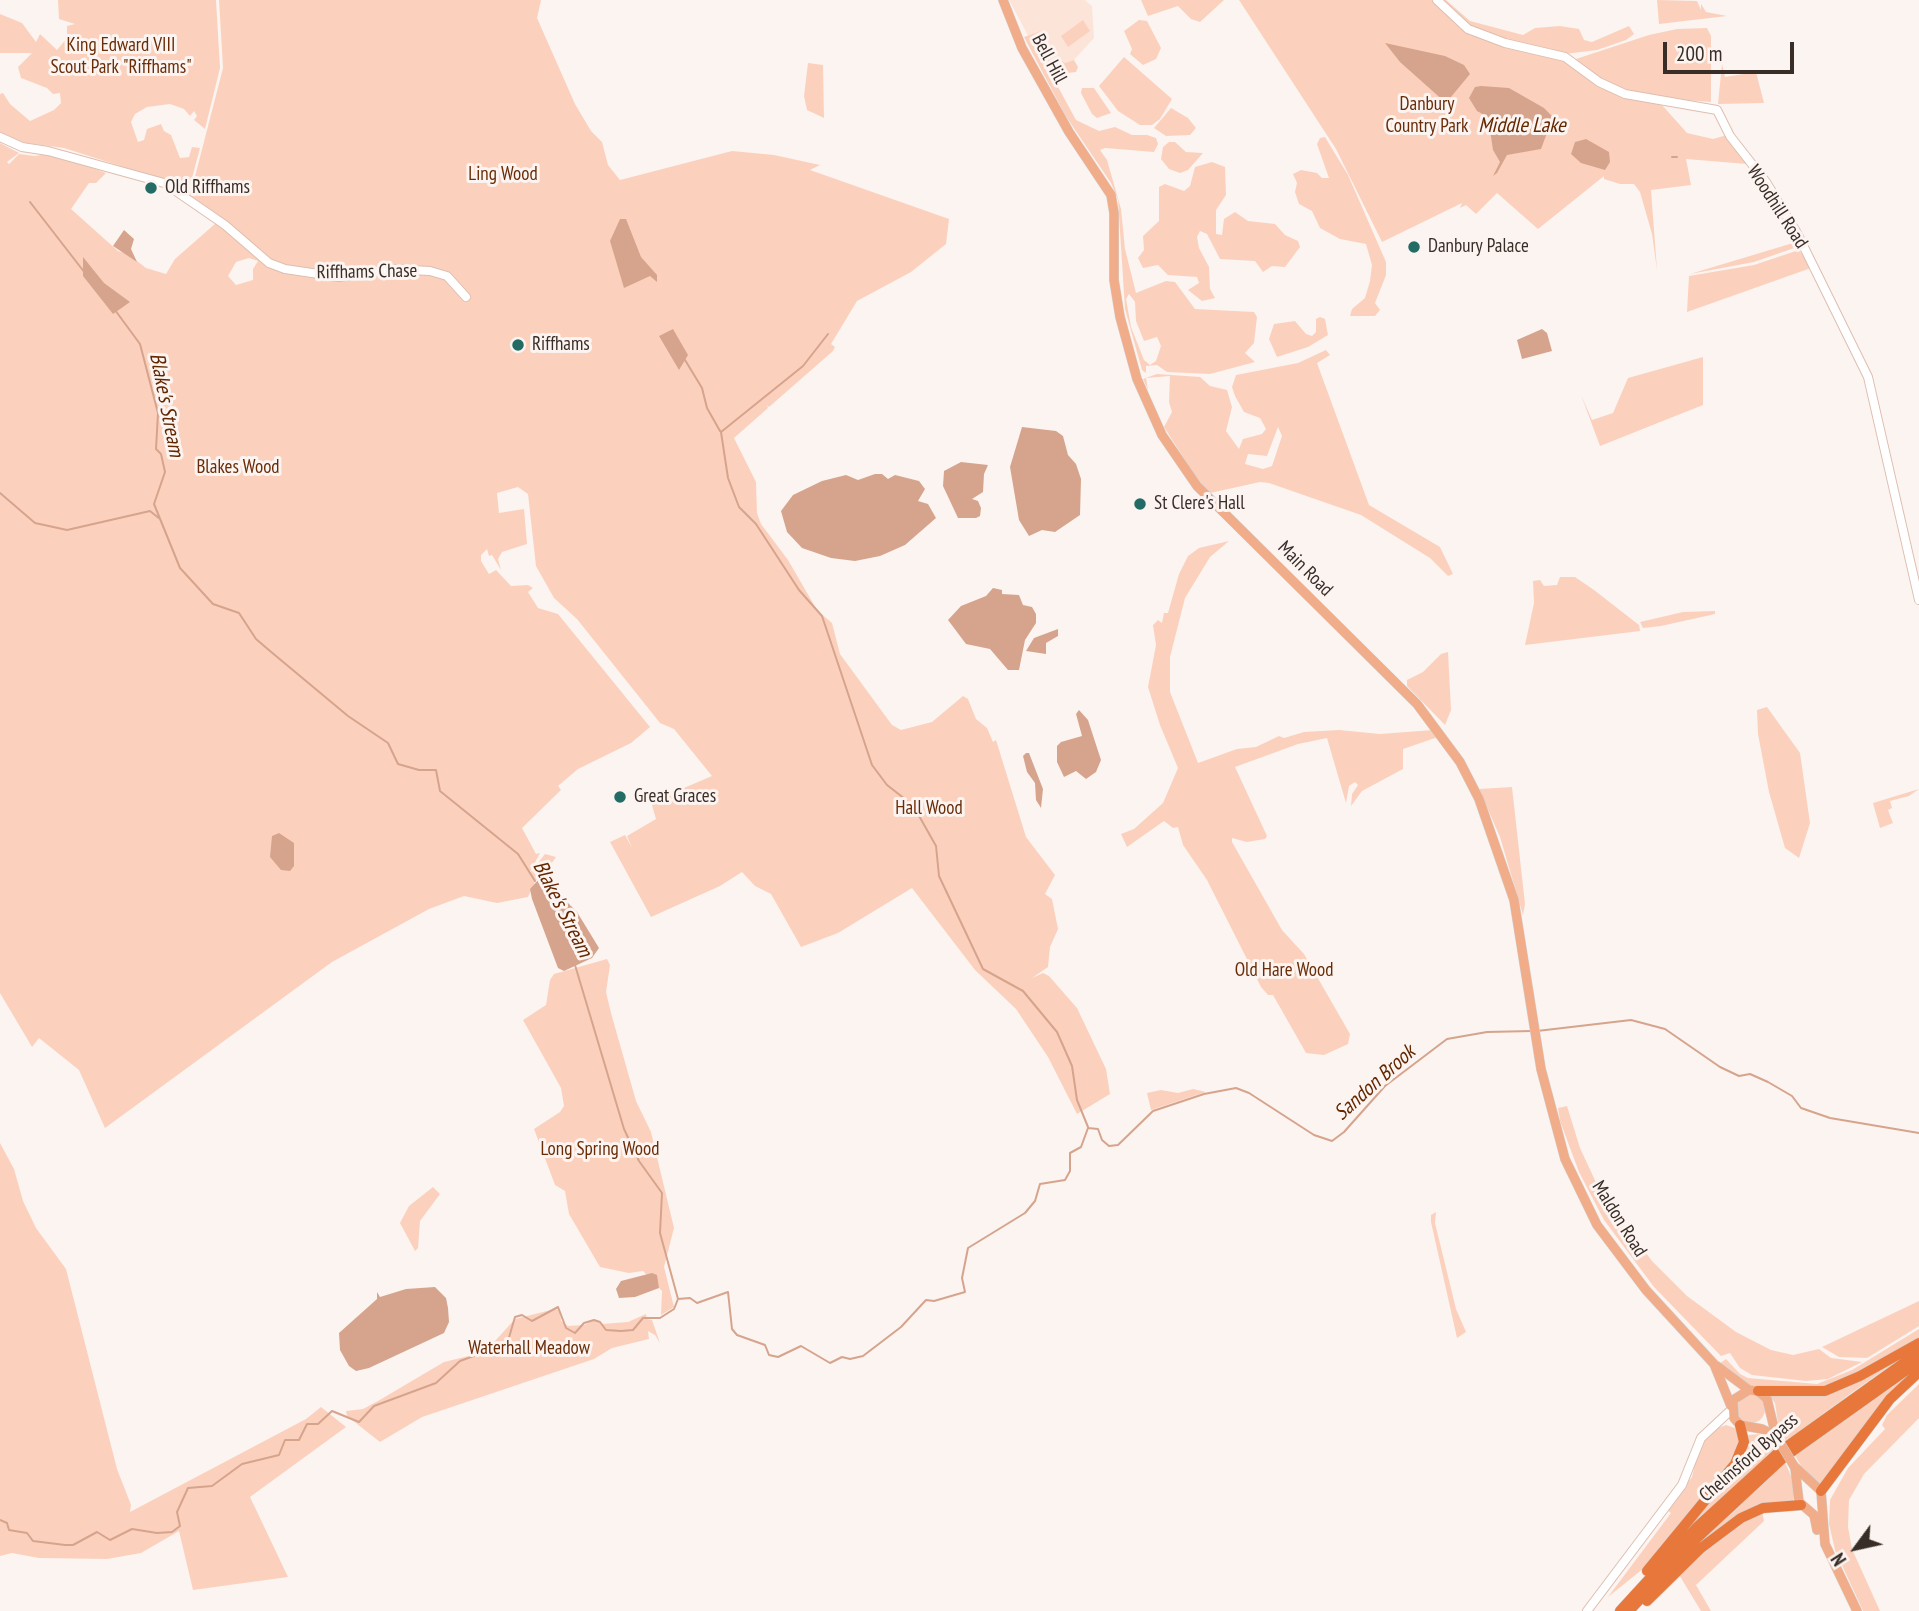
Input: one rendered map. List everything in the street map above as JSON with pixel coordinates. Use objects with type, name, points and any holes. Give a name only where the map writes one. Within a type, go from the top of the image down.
[{"type":"highway","points":[[1754,1391],[1825,1391],[1860,1376],[1919,1343]]},
{"type":"highway","name":"Chelmsford Bypass","points":[[1618,1611],[1697,1527],[1772,1458],[1919,1352]]},
{"type":"highway","name":"Chelmsford Bypass","points":[[1629,1611],[1697,1538],[1783,1458],[1919,1361]]},
{"type":"highway","points":[[1819,1492],[1890,1399],[1919,1373]]},
{"type":"highway","points":[[1618,1611],[1735,1464],[1744,1442],[1739,1424]]},
{"type":"highway","points":[[1637,1611],[1725,1528],[1763,1508],[1802,1502]]},
{"type":"main road","name":"Bell Hill","points":[[1003,0],[1022,48],[1069,132]]},
{"type":"main road","name":"Main Road","points":[[1069,132],[1111,195],[1114,214],[1114,280],[1120,317],[1137,379],[1162,435],[1197,486],[1417,704],[1460,762],[1484,812],[1514,900],[1535,1025]]},
{"type":"main road","name":"Maldon Road","points":[[1535,1025],[1550,1111],[1565,1159],[1587,1207],[1646,1290],[1714,1364],[1740,1386],[1754,1391]]},
{"type":"main road","name":"Maldon Road","points":[[1714,1364],[1731,1408]]},
{"type":"main road","points":[[1776,1436],[1739,1424],[1731,1408],[1737,1395],[1754,1391],[1767,1399],[1776,1436],[1794,1466],[1819,1492],[1825,1544],[1857,1611]]},
{"type":"main road","points":[[1753,1428],[1764,1422],[1769,1412]]},
{"type":"main road","points":[[1794,1466],[1802,1502],[1816,1519],[1827,1564],[1850,1597]]},
{"type":"main road","points":[[1802,1502],[1804,1485],[1819,1492]]},
{"type":"main road","points":[[1802,1502],[1816,1506],[1819,1492]]},
{"type":"street","name":"Woodhill Road","points":[[1437,0],[1468,29],[1505,43],[1565,57],[1599,82],[1625,94],[1717,110],[1730,136],[1766,182],[1797,233],[1868,377],[1919,600]]},
{"type":"street","name":"Riffhams Chase","points":[[0,137],[22,147],[48,151],[164,183],[225,225],[270,263],[285,269],[339,276],[391,269],[430,271],[447,276],[466,297]]},
{"type":"street","points":[[1587,1611],[1673,1499],[1682,1485],[1701,1437],[1731,1408]]},
{"type":"street","points":[[1716,1424],[1739,1424]]},
{"type":"shaded area","points":[[1009,0],[1085,0],[1092,6],[1094,38],[1072,62],[1047,71]]},
{"type":"green space","points":[[58,0],[216,0],[220,68],[205,129],[194,120],[197,116],[194,111],[190,116],[184,109],[170,104],[147,107],[135,114],[131,122],[138,142],[144,140],[147,129],[161,124],[164,131],[171,135],[180,158],[189,157],[192,147],[200,148],[188,193],[191,192],[223,68],[219,0],[541,0],[537,18],[575,104],[591,131],[602,142],[608,165],[620,180],[732,151],[774,155],[820,165],[810,170],[949,219],[946,244],[911,272],[857,301],[831,344],[835,347],[833,351],[769,407],[767,405],[768,408],[734,438],[756,482],[757,513],[761,524],[788,560],[817,610],[832,623],[840,654],[892,725],[901,730],[932,722],[963,696],[968,699],[976,719],[987,728],[993,742],[996,740],[1026,837],[1055,875],[1045,894],[1052,899],[1058,929],[1050,947],[1048,967],[1032,978],[1043,973],[1049,976],[1077,1008],[1106,1069],[1110,1094],[1077,1114],[1048,1057],[1016,1009],[975,970],[912,888],[838,933],[801,947],[771,894],[755,886],[742,872],[720,886],[651,917],[610,842],[625,835],[632,848],[627,836],[656,819],[651,802],[712,776],[674,729],[660,723],[577,619],[554,598],[536,566],[528,494],[518,487],[497,493],[499,513],[524,509],[527,544],[502,552],[498,559],[501,570],[492,555],[489,556],[487,549],[481,555],[481,561],[489,574],[496,570],[511,586],[528,585],[533,588],[528,592],[538,608],[558,614],[650,727],[631,743],[578,769],[558,786],[561,790],[522,828],[536,854],[540,853],[529,874],[545,854],[556,857],[549,867],[548,879],[536,880],[528,897],[497,903],[464,896],[429,909],[332,962],[105,1128],[79,1070],[39,1038],[32,1047],[0,993],[0,143],[19,153],[7,162],[9,164],[19,154],[35,156],[54,153],[106,173],[96,183],[89,183],[71,209],[118,251],[128,254],[146,268],[166,274],[175,259],[216,223],[161,179],[64,148],[19,142],[0,133],[0,94],[3,93],[10,104],[30,121],[54,110],[61,103],[60,93],[53,94],[47,88],[21,78],[18,67],[32,53],[0,53],[0,14],[22,23],[36,42],[40,34],[57,50],[67,38],[67,26],[75,24],[59,19]],"holes":[[[249,258],[258,261],[253,269],[253,280],[236,285],[228,276],[236,262]]]},
{"type":"green space","points":[[1141,0],[1224,0],[1200,22],[1191,19],[1178,6],[1148,16]]},
{"type":"green space","name":"Danbury Country Park","points":[[1239,0],[1433,0],[1460,28],[1489,40],[1565,59],[1629,98],[1662,105],[1687,133],[1713,139],[1727,135],[1747,164],[1686,159],[1691,185],[1651,190],[1657,270],[1652,234],[1640,192],[1634,184],[1620,184],[1604,179],[1604,176],[1538,229],[1497,193],[1476,214],[1466,205],[1460,208],[1462,203],[1382,242],[1336,149]]},
{"type":"green space","points":[[1441,0],[1446,0],[1470,21],[1523,35],[1535,28],[1560,26],[1579,29],[1584,40],[1592,42],[1629,26],[1634,34],[1626,40],[1597,50],[1565,54],[1536,50],[1471,28]]},
{"type":"green space","points":[[1657,0],[1697,1],[1701,10],[1701,4],[1706,12],[1727,16],[1659,24]]},
{"type":"green space","points":[[1083,20],[1090,31],[1068,47],[1061,36]]},
{"type":"green space","points":[[1139,20],[1147,21],[1161,48],[1156,59],[1143,65],[1130,54],[1132,49],[1124,31]]},
{"type":"green space","points":[[1707,28],[1711,36],[1711,102],[1643,97],[1608,84],[1573,60],[1649,35],[1677,29]]},
{"type":"green space","points":[[1044,30],[1044,61],[1058,59],[1065,63],[1074,60],[1078,67],[1076,72],[1059,74],[1056,78],[1057,85],[1076,120],[1099,131],[1115,127],[1132,135],[1156,138],[1158,144],[1154,152],[1105,148],[1100,150],[1107,160],[1121,209],[1125,249],[1136,293],[1166,281],[1175,282],[1195,309],[1254,312],[1257,317],[1254,343],[1245,353],[1255,362],[1210,374],[1167,372],[1157,365],[1146,366],[1146,373],[1142,370],[1125,309],[1118,200],[1111,183],[1065,115],[1024,37]],"holes":[[[1129,294],[1135,302],[1136,321],[1144,341],[1157,337],[1161,346],[1156,361],[1150,365],[1144,360],[1131,327],[1126,299]]]},
{"type":"green space","points":[[1124,57],[1172,99],[1160,119],[1152,125],[1140,125],[1118,111],[1099,86]]},
{"type":"green space","points":[[808,63],[823,65],[824,118],[807,110],[804,96]]},
{"type":"green space","points":[[1722,64],[1725,77],[1756,72],[1764,103],[1718,104]]},
{"type":"green space","points":[[1082,88],[1094,88],[1111,113],[1097,118],[1092,114],[1081,93]]},
{"type":"green space","points":[[1171,108],[1188,118],[1196,128],[1190,135],[1166,136],[1154,128]]},
{"type":"green space","points":[[1325,137],[1348,175],[1386,262],[1386,275],[1375,303],[1380,310],[1375,316],[1350,316],[1352,309],[1365,298],[1370,281],[1372,265],[1366,244],[1340,239],[1320,228],[1312,211],[1299,204],[1295,192],[1297,183],[1293,174],[1301,170],[1329,178],[1317,144],[1320,138]]},
{"type":"green space","points":[[1169,142],[1175,142],[1186,152],[1203,153],[1188,170],[1180,173],[1169,169],[1161,159],[1163,147]]},
{"type":"green space","points":[[1212,162],[1225,167],[1226,195],[1216,210],[1216,234],[1222,235],[1224,219],[1235,212],[1248,221],[1275,224],[1285,235],[1298,241],[1300,247],[1285,267],[1272,266],[1263,272],[1255,261],[1220,259],[1207,234],[1200,231],[1197,237],[1199,248],[1209,267],[1210,289],[1215,298],[1202,301],[1188,290],[1199,283],[1197,277],[1168,275],[1158,265],[1143,268],[1138,258],[1144,250],[1143,236],[1159,221],[1159,187],[1165,184],[1184,191],[1190,186],[1195,167]]},
{"type":"green space","points":[[1780,213],[1799,245],[1797,247],[1754,262],[1690,274],[1793,243],[1777,215]]},
{"type":"green space","points":[[1799,250],[1811,268],[1687,312],[1689,276],[1754,265]]},
{"type":"green space","points":[[1316,319],[1325,319],[1328,335],[1308,347],[1277,357],[1269,339],[1274,324],[1295,321],[1306,334],[1312,336],[1316,332]]},
{"type":"green space","points":[[1326,350],[1330,355],[1317,363],[1369,505],[1440,547],[1453,574],[1448,576],[1430,558],[1361,515],[1269,483],[1260,482],[1210,493],[1200,484],[1164,427],[1172,412],[1169,402],[1170,376],[1146,378],[1148,390],[1143,379],[1157,374],[1200,377],[1210,386],[1227,390],[1232,407],[1226,431],[1239,449],[1243,439],[1262,434],[1266,429],[1260,418],[1244,412],[1235,396],[1232,387],[1236,375],[1298,363]],"holes":[[[1278,427],[1282,436],[1272,466],[1263,469],[1245,464],[1248,454],[1267,456]]]},
{"type":"green space","points":[[1703,357],[1703,405],[1600,446],[1581,395],[1592,420],[1613,413],[1628,378]]},
{"type":"green space","name":"Old Hare Wood","points":[[1229,541],[1210,557],[1185,598],[1170,657],[1170,692],[1198,763],[1237,749],[1256,747],[1279,736],[1284,738],[1304,732],[1339,730],[1380,734],[1433,730],[1438,737],[1403,749],[1403,769],[1362,791],[1351,806],[1352,794],[1358,785],[1355,782],[1349,786],[1346,803],[1327,738],[1298,744],[1235,767],[1267,836],[1265,839],[1247,842],[1232,838],[1232,842],[1282,930],[1304,954],[1350,1034],[1348,1044],[1324,1055],[1306,1053],[1273,995],[1268,995],[1261,987],[1207,880],[1183,845],[1178,827],[1173,828],[1164,821],[1127,847],[1121,834],[1134,829],[1163,803],[1178,768],[1148,687],[1156,645],[1153,625],[1158,620],[1162,623],[1164,613],[1168,613],[1179,574],[1188,556],[1199,548]]},
{"type":"green space","points":[[1560,577],[1575,577],[1639,625],[1640,631],[1525,645],[1534,603],[1533,581],[1540,580],[1544,586],[1557,585]]},
{"type":"green space","points":[[1715,611],[1715,614],[1661,626],[1643,628],[1640,622],[1683,612]]},
{"type":"green space","points":[[1448,652],[1451,710],[1445,725],[1407,686],[1407,680],[1423,672],[1441,654]]},
{"type":"green space","points":[[1767,707],[1800,753],[1810,823],[1799,858],[1785,848],[1769,792],[1758,734],[1757,710]]},
{"type":"green space","points":[[1512,787],[1525,904],[1523,915],[1500,837],[1479,789]]},
{"type":"green space","points":[[1919,789],[1909,796],[1890,801],[1892,808],[1888,810],[1893,823],[1880,828],[1873,803]]},
{"type":"green space","name":"Long Spring Wood","points":[[607,959],[610,965],[606,992],[611,1013],[636,1101],[651,1132],[674,1228],[664,1267],[674,1307],[661,1315],[662,1291],[643,1271],[629,1273],[600,1267],[569,1214],[565,1191],[555,1185],[534,1129],[560,1112],[564,1106],[561,1088],[523,1020],[546,1005],[550,980],[554,974]]},
{"type":"green space","points":[[1193,1089],[1206,1092],[1151,1110],[1147,1093],[1161,1090],[1178,1093]]},
{"type":"green space","points":[[1567,1106],[1580,1148],[1600,1191],[1652,1261],[1687,1296],[1736,1332],[1771,1350],[1793,1355],[1819,1349],[1831,1358],[1862,1362],[1828,1379],[1806,1381],[1752,1375],[1740,1368],[1730,1353],[1721,1356],[1654,1287],[1604,1220],[1579,1172],[1560,1121],[1558,1108]]},
{"type":"green space","points":[[0,1143],[14,1169],[23,1201],[36,1228],[66,1269],[117,1469],[131,1505],[130,1512],[306,1419],[321,1407],[346,1427],[250,1497],[288,1577],[193,1590],[179,1531],[141,1553],[107,1559],[39,1558],[12,1553],[0,1556]]},
{"type":"green space","points":[[433,1187],[440,1194],[420,1221],[418,1248],[415,1251],[400,1223],[409,1206]]},
{"type":"green space","points":[[1436,1212],[1435,1223],[1456,1309],[1466,1332],[1457,1338],[1431,1222],[1431,1215]]},
{"type":"green space","points":[[1919,1301],[1919,1326],[1867,1358],[1839,1357],[1822,1347]]},
{"type":"green space","name":"Waterhall Meadow","points":[[560,1310],[561,1321],[568,1326],[584,1325],[594,1320],[602,1324],[628,1322],[646,1314],[647,1319],[652,1320],[660,1343],[655,1335],[648,1331],[649,1339],[612,1348],[594,1359],[422,1417],[380,1442],[347,1416],[346,1411],[363,1409],[444,1362],[473,1355],[496,1340],[515,1319]]},
{"type":"green space","points":[[1919,1329],[1919,1339],[1875,1365],[1826,1387],[1779,1390],[1744,1384],[1719,1364],[1726,1359],[1740,1374],[1748,1378],[1817,1384],[1852,1370]]},
{"type":"green space","points":[[1919,1346],[1786,1441],[1779,1429],[1775,1403],[1769,1395],[1821,1394]]},
{"type":"green space","points":[[1919,1365],[1821,1486],[1803,1469],[1794,1454]]},
{"type":"green space","points":[[1919,1384],[1919,1418],[1864,1474],[1849,1500],[1848,1527],[1852,1549],[1880,1611],[1863,1611],[1835,1550],[1829,1524],[1830,1500],[1848,1468],[1885,1429],[1882,1425],[1887,1415]]},
{"type":"green space","points":[[1751,1395],[1761,1399],[1765,1409],[1761,1419],[1751,1423],[1741,1419],[1737,1409],[1741,1399]]},
{"type":"green space","points":[[1726,1425],[1735,1428],[1741,1436],[1730,1463],[1644,1568],[1608,1597],[1671,1513],[1667,1510],[1692,1477],[1699,1446],[1712,1430]]},
{"type":"green space","points":[[1748,1435],[1768,1436],[1777,1449],[1682,1536],[1746,1445]]},
{"type":"green space","points":[[1785,1462],[1794,1483],[1793,1502],[1760,1506],[1680,1562],[1706,1533]]},
{"type":"green space","points":[[1762,1511],[1764,1521],[1696,1585],[1711,1611],[1701,1611],[1678,1573],[1735,1525]]},
{"type":"water","points":[[1385,43],[1445,56],[1464,65],[1470,74],[1446,103],[1400,62]]},
{"type":"water","name":"Middle Lake","points":[[1475,87],[1509,88],[1544,108],[1553,117],[1541,149],[1507,155],[1493,176],[1500,162],[1493,150],[1490,130],[1495,121],[1477,111],[1469,98]]},
{"type":"water","points":[[1586,139],[1609,152],[1610,162],[1605,170],[1581,163],[1571,154],[1575,142]]},
{"type":"water","points":[[620,219],[626,219],[641,257],[657,275],[657,282],[650,276],[624,288],[610,241]]},
{"type":"water","points":[[124,230],[134,239],[131,249],[137,262],[113,246]]},
{"type":"water","points":[[83,257],[104,283],[130,302],[113,314],[83,276]]},
{"type":"water","points":[[673,329],[688,355],[679,370],[659,336]]},
{"type":"water","points":[[1542,329],[1547,333],[1552,351],[1522,359],[1517,340]]},
{"type":"water","points":[[1022,427],[1056,431],[1063,436],[1068,455],[1076,464],[1081,479],[1080,515],[1055,532],[1042,530],[1029,536],[1019,520],[1010,467]]},
{"type":"water","points":[[961,462],[988,465],[984,474],[983,492],[972,499],[978,501],[981,508],[980,516],[976,518],[958,518],[943,486],[944,471]]},
{"type":"water","points":[[882,474],[888,479],[895,475],[919,481],[925,489],[918,501],[928,504],[936,518],[905,545],[880,556],[855,561],[831,558],[802,548],[787,532],[781,511],[793,495],[822,481],[846,475],[858,480]]},
{"type":"water","points":[[993,588],[1002,590],[1002,594],[1019,595],[1023,605],[1032,607],[1036,614],[1036,623],[1025,640],[1019,670],[1008,670],[990,649],[966,644],[948,620],[961,606],[986,596]]},
{"type":"water","points":[[1058,629],[1058,636],[1046,643],[1046,654],[1026,651],[1034,638]]},
{"type":"water","points":[[1079,710],[1088,720],[1101,760],[1096,772],[1086,779],[1076,771],[1064,777],[1057,762],[1057,746],[1061,742],[1082,736],[1076,714]]},
{"type":"water","points":[[1029,753],[1043,789],[1041,808],[1036,800],[1035,783],[1027,772],[1023,756]]},
{"type":"water","points":[[279,833],[294,843],[294,866],[290,871],[281,870],[270,857],[272,836]]},
{"type":"water","points":[[539,879],[548,879],[577,912],[599,948],[592,958],[564,971],[558,968],[532,899],[530,889]]},
{"type":"water","points":[[652,1273],[657,1275],[659,1288],[635,1297],[619,1298],[616,1289],[621,1281]]},
{"type":"water","points":[[435,1287],[446,1298],[448,1308],[449,1322],[444,1333],[369,1368],[356,1371],[349,1366],[340,1350],[339,1333],[377,1299],[377,1292],[380,1297],[406,1289]]},
{"type":"waterway","points":[[1672,157],[1677,157]]},
{"type":"waterway","name":"Blake's Stream","points":[[30,202],[85,273]]},
{"type":"waterway","name":"Blake's Stream","points":[[115,310],[140,344],[158,413],[156,449],[161,454],[165,472],[154,504],[180,568],[213,604],[239,613],[256,639],[348,716],[388,743],[398,764],[419,770],[436,770],[440,791],[518,854],[535,881]]},
{"type":"waterway","points":[[828,334],[803,366],[721,432],[728,478],[739,507],[756,524],[799,590],[822,616],[872,765],[887,785],[918,814],[936,846],[939,876],[983,969],[1023,991],[1057,1032],[1072,1066],[1077,1100],[1088,1127]]},
{"type":"waterway","points":[[685,360],[702,388],[707,408],[720,431]]},
{"type":"waterway","name":"Blake's Stream","points":[[0,493],[35,523],[67,530],[150,511],[160,519]]},
{"type":"waterway","name":"Blake's Stream","points":[[575,965],[624,1129],[639,1161],[662,1193],[660,1233],[678,1299]]},
{"type":"waterway","name":"Sandon Brook","points":[[1537,1031],[1631,1020],[1665,1029],[1720,1067],[1739,1076],[1750,1074],[1768,1082],[1792,1096],[1801,1108],[1830,1118],[1919,1133]]},
{"type":"waterway","name":"Sandon Brook","points":[[0,1520],[7,1523],[9,1530],[27,1533],[33,1541],[65,1545],[73,1545],[97,1532],[110,1540],[132,1529],[157,1533],[172,1532],[180,1526],[177,1512],[188,1488],[212,1486],[242,1464],[279,1455],[285,1440],[299,1440],[307,1424],[318,1424],[332,1411],[359,1422],[374,1406],[436,1383],[460,1361],[482,1353],[497,1356],[505,1351],[515,1317],[522,1315],[532,1321],[558,1307],[566,1328],[575,1333],[584,1323],[594,1320],[600,1322],[606,1330],[633,1330],[643,1318],[660,1318],[674,1309],[678,1299],[690,1298],[697,1303],[728,1292],[732,1329],[737,1335],[765,1345],[769,1355],[778,1357],[801,1346],[830,1363],[842,1357],[850,1359],[863,1356],[901,1327],[926,1300],[934,1301],[965,1292],[962,1278],[968,1248],[1025,1213],[1035,1201],[1040,1184],[1065,1180],[1070,1171],[1070,1153],[1081,1147],[1088,1128],[1098,1129],[1102,1140],[1109,1146],[1118,1145],[1153,1111],[1204,1094],[1236,1088],[1249,1093],[1314,1135],[1332,1141],[1344,1132],[1385,1086],[1447,1039],[1487,1032],[1532,1031]]},
{"type":"place","name":"Old Riffhams","points":[[151,188]]},
{"type":"place","name":"Danbury Palace","points":[[1414,247]]},
{"type":"place","name":"Riffhams","points":[[518,345]]},
{"type":"place","name":"St Clere's Hall","points":[[1140,504]]},
{"type":"place","name":"Great Graces","points":[[620,797]]},
{"type":"park label","name":"King Edward VIII Scout Park \"Riffhams\"","points":[[121,57]]},
{"type":"park label","name":"Ling Wood","points":[[503,175]]},
{"type":"park label","name":"Blakes Wood","points":[[238,468]]},
{"type":"park label","name":"Hall Wood","points":[[929,809]]}]
